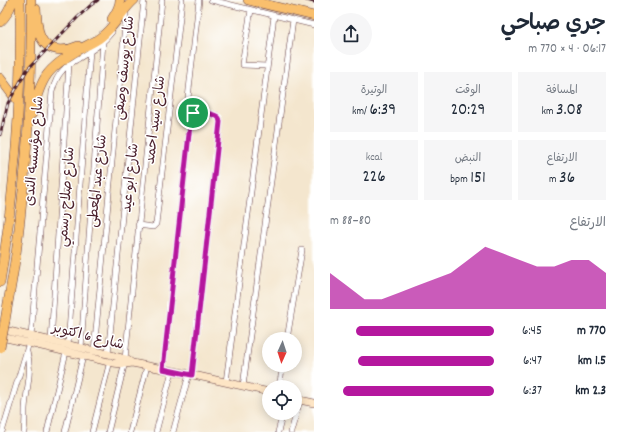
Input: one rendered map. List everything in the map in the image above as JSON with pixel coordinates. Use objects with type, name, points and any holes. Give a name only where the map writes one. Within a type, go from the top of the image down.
[{"type":"highway","points":[[0,22],[7,15],[13,0]]},
{"type":"highway","points":[[0,282],[11,196],[16,133],[20,0]]},
{"type":"highway","points":[[0,348],[17,247],[32,104],[31,0]]},
{"type":"highway","points":[[35,0],[41,37],[48,46],[63,50],[75,48],[86,43],[102,31],[109,24],[116,13],[120,0]]},
{"type":"highway","points":[[32,104],[42,82],[50,71],[62,61],[102,37],[134,0]]},
{"type":"highway","points":[[248,0],[314,16]]},
{"type":"highway","points":[[271,0],[314,10]]},
{"type":"highway","points":[[0,78],[18,104]]},
{"type":"street","name":"شارع مؤسسه الندى","points":[[2,432],[30,339],[52,92],[54,84],[58,76],[69,64],[108,38],[131,8],[141,0]]},
{"type":"street","name":"شارع يوسف وصفى","points":[[92,432],[109,358],[144,0]]},
{"type":"street","name":"شارع ابو عيد","points":[[108,432],[127,361],[138,225],[162,0]]},
{"type":"street","name":"شارع سيد احمد","points":[[138,225],[152,226],[156,224],[182,0]]},
{"type":"street","points":[[186,116],[199,0]]},
{"type":"street","points":[[211,0],[314,25]]},
{"type":"street","points":[[251,10],[242,64],[267,66]]},
{"type":"street","name":"شارع عبد المعطى","points":[[94,351],[126,14]]},
{"type":"street","points":[[226,382],[274,16]]},
{"type":"street","points":[[243,386],[293,20]]},
{"type":"street","points":[[81,348],[103,42]]},
{"type":"street","name":"شارع صلاح رسمي","points":[[47,432],[67,349],[90,51]]},
{"type":"street","points":[[51,341],[69,64]]},
{"type":"street","points":[[163,369],[192,115],[194,113],[216,115],[220,122],[190,374],[173,432]]},
{"type":"street","points":[[288,332],[302,250]]},
{"type":"street","name":"شارع 6 اكتوبر","points":[[0,329],[67,349],[81,348],[94,351],[109,358]]},
{"type":"street","name":"شارع 6 اكتوبر","points":[[0,336],[51,341],[83,356],[127,361],[262,390]]},
{"type":"street","points":[[24,432],[29,360],[27,352]]},
{"type":"street","points":[[65,432],[83,356]]},
{"type":"street","points":[[130,432],[147,366]]},
{"type":"street","points":[[156,432],[172,371]]},
{"type":"street","points":[[302,400],[314,403]]},
{"type":"street","points":[[278,432],[281,420]]},
{"type":"street","points":[[291,432],[293,420]]},
{"type":"railway","points":[[0,135],[8,103],[27,70],[78,17],[98,0]]},
{"type":"railway","points":[[306,0],[314,2]]},
{"type":"route","points":[[193,113],[216,115],[218,116],[220,122],[192,375],[163,369],[191,116],[193,113]]}]
